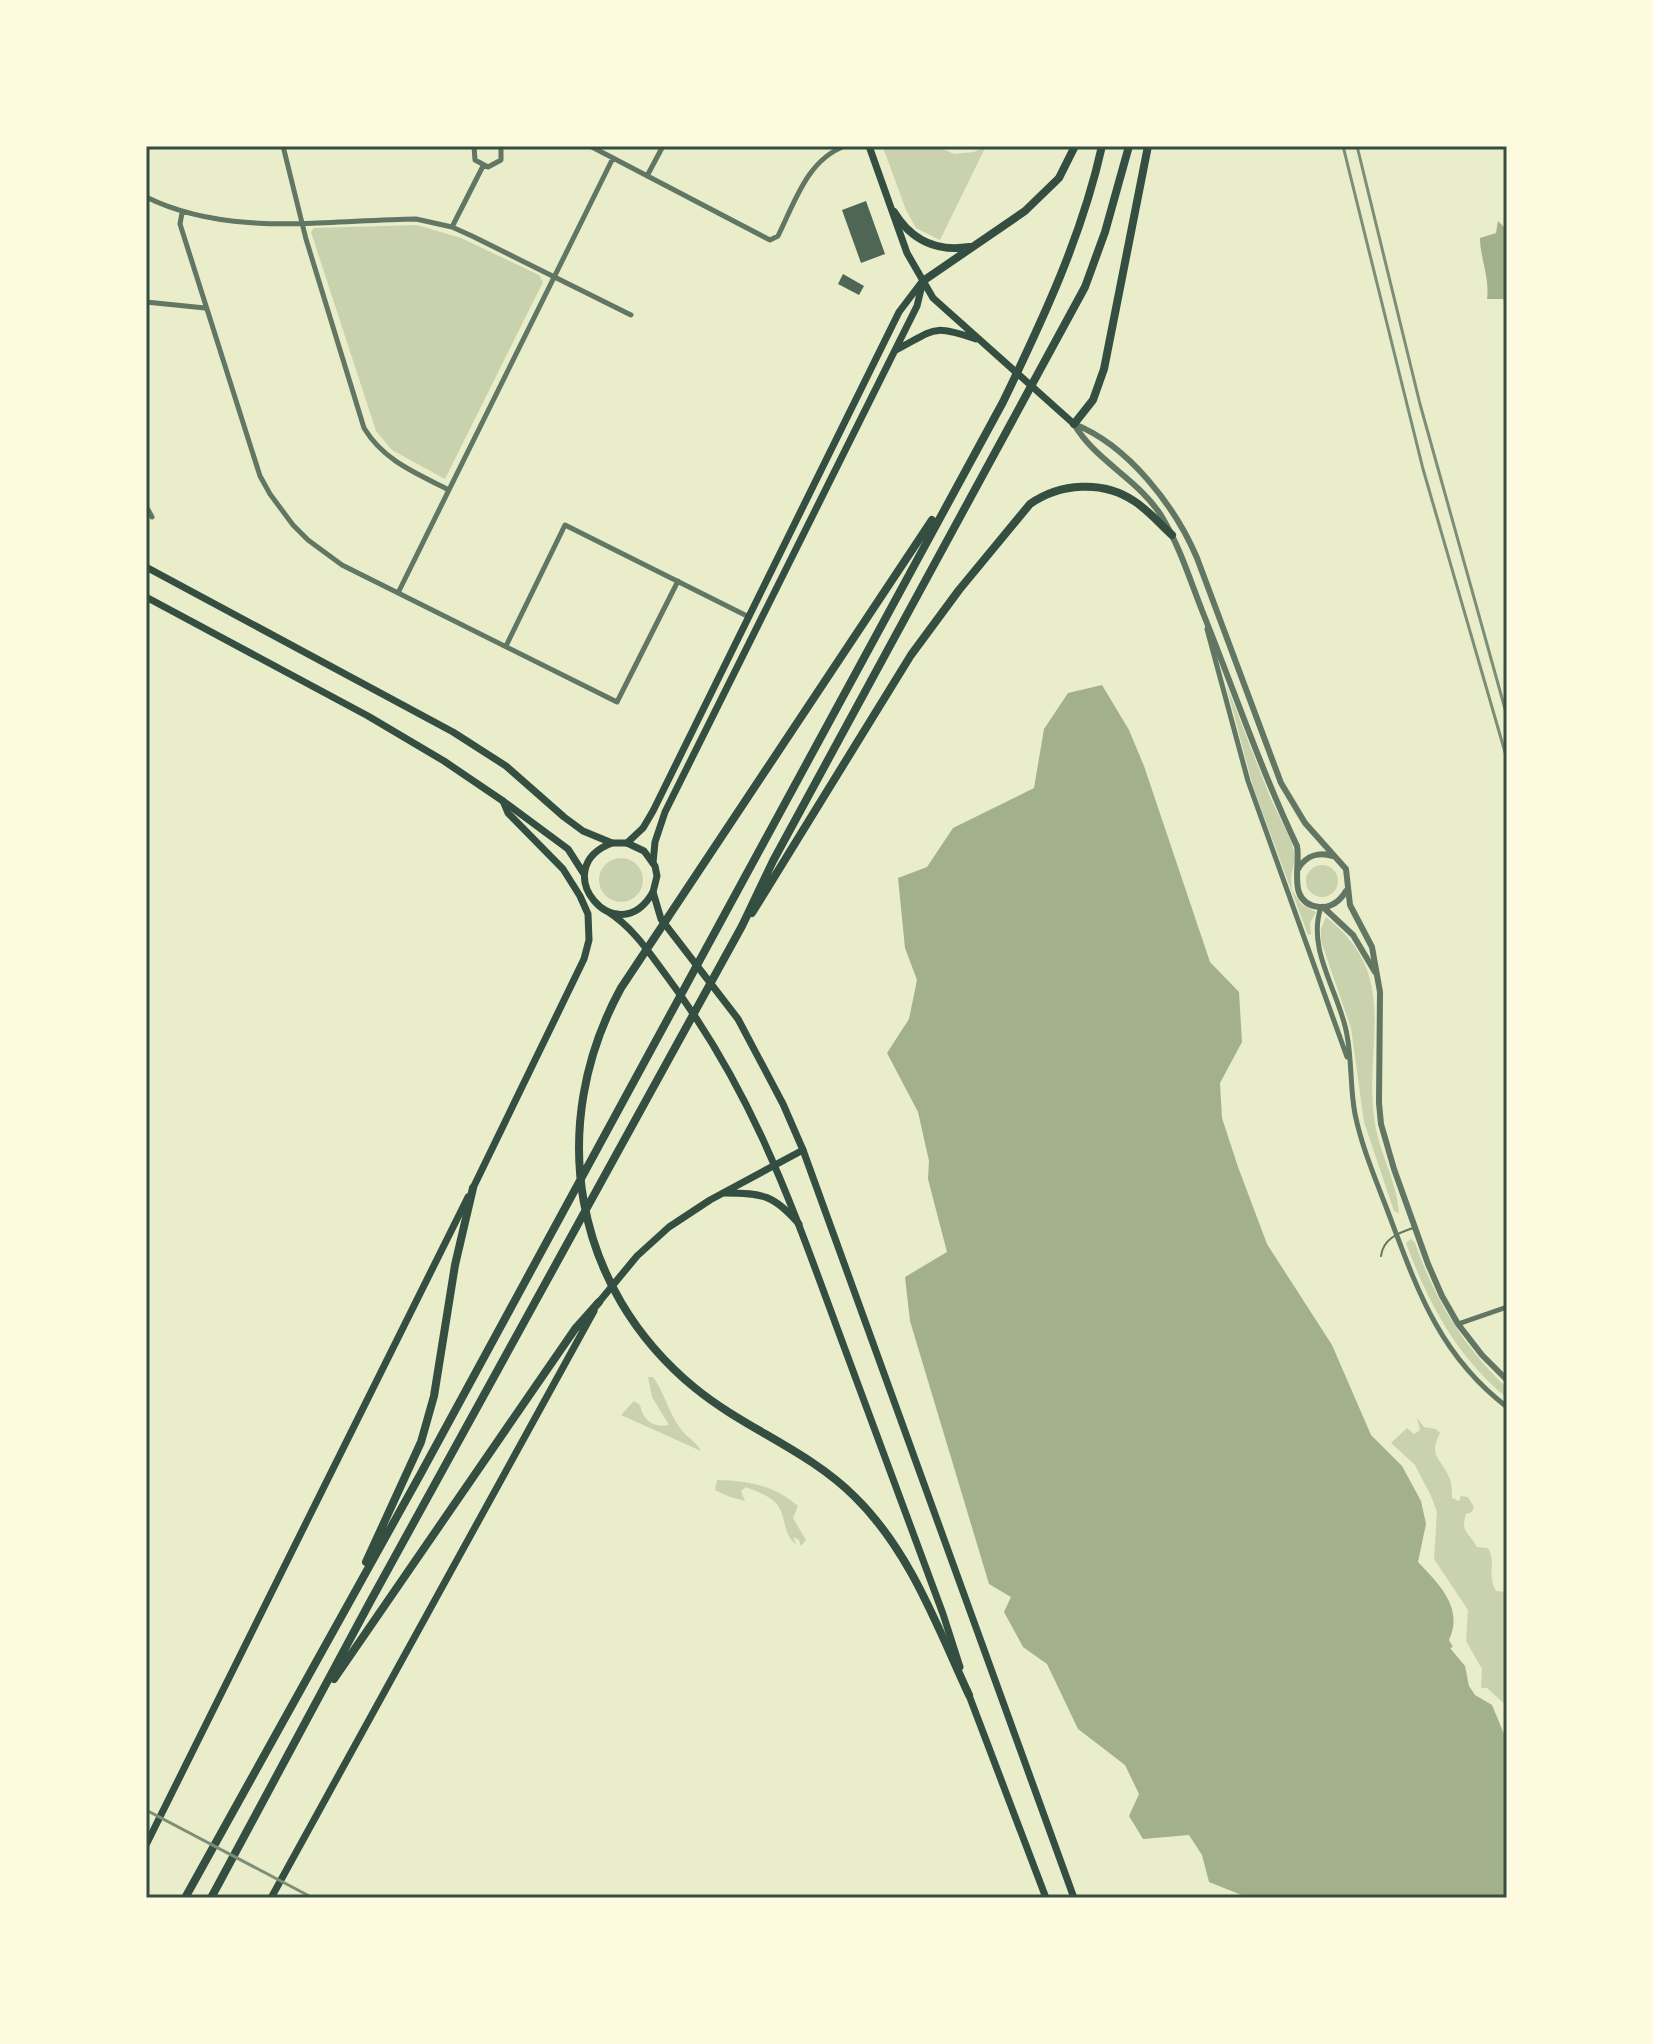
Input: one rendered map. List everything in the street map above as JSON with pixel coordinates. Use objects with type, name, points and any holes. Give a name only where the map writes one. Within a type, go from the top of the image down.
[{"type":"highway","points":[[923,281],[1025,211],[1059,178],[1075,146]]},
{"type":"highway","points":[[185,1898],[796,787],[958,480],[1003,402],[1050,304],[1074,241],[1102,146]]},
{"type":"highway","points":[[211,1898],[742,926],[773,861],[1085,287],[1105,232],[1129,146]]},
{"type":"highway","points":[[1074,424],[1093,400],[1104,369],[1148,146]]},
{"type":"highway","points":[[894,212],[911,232],[928,244],[944,248],[970,247]]},
{"type":"highway","points":[[958,480],[627,978],[608,1012],[585,1082],[579,1122],[579,1172],[589,1227],[603,1270],[631,1319],[657,1352],[696,1389],[809,1459],[864,1506],[906,1563],[969,1695]]},
{"type":"highway","points":[[742,926],[760,903],[911,655],[959,590],[1030,504],[1040,497],[1068,488],[1107,490],[1130,499],[1172,535]]},
{"type":"highway","points":[[331,1633],[421,1442],[434,1396],[455,1265],[473,1188]]},
{"type":"highway","points":[[316,1706],[575,1329],[599,1302]]},
{"type":"main road","points":[[869,146],[907,253],[933,298],[1074,424]]},
{"type":"main road","points":[[653,863],[655,842],[669,803],[917,306],[923,281]]},
{"type":"main road","points":[[627,843],[643,828],[653,811],[904,303],[923,281]]},
{"type":"main road","points":[[894,351],[936,329],[982,341]]},
{"type":"main road","points":[[146,567],[453,732],[514,772],[571,823],[612,843],[627,843],[644,851],[653,863],[657,876],[648,902],[623,914],[607,911]]},
{"type":"main road","points":[[146,597],[368,716],[444,761],[568,849],[585,876]]},
{"type":"main road","points":[[503,801],[508,813],[563,869],[588,914]]},
{"type":"main road","points":[[146,1845],[581,967],[589,940],[585,876],[592,856],[612,843]]},
{"type":"main road","points":[[585,886],[592,900],[637,937],[712,1041],[741,1091],[776,1166],[1046,1898]]},
{"type":"main road","points":[[653,892],[661,919],[749,1037],[803,1150],[1074,1898]]},
{"type":"main road","points":[[271,1898],[599,1302],[652,1241],[689,1213],[803,1150]]},
{"type":"main road","points":[[723,1193],[764,1195],[779,1202],[799,1224]]},
{"type":"street","points":[[283,146],[302,222],[364,428],[389,458],[449,490]]},
{"type":"street","points":[[474,146],[473,156],[483,166]]},
{"type":"street","points":[[483,166],[497,164],[503,155],[501,146]]},
{"type":"street","points":[[590,146],[764,239],[775,240],[816,164],[827,154],[845,146]]},
{"type":"street","points":[[647,176],[663,146]]},
{"type":"street","points":[[398,593],[613,158]]},
{"type":"street","points":[[452,227],[483,166]]},
{"type":"street","points":[[146,197],[182,213],[235,222],[416,219],[452,227],[631,315]]},
{"type":"street","points":[[182,213],[180,224],[253,459],[281,510],[324,553],[617,702],[678,581]]},
{"type":"street","points":[[146,302],[205,308]]},
{"type":"street","points":[[1074,424],[1085,443],[1149,501],[1172,535],[1261,766],[1297,846],[1298,891],[1311,905],[1322,907],[1340,901],[1349,885]]},
{"type":"street","points":[[1074,424],[1096,433],[1146,478],[1183,527],[1281,783],[1296,810],[1346,869],[1350,905],[1372,947],[1379,981],[1381,1124],[1437,1285],[1458,1324],[1507,1380]]},
{"type":"street","points":[[844,425],[855,431]]},
{"type":"street","points":[[146,506],[152,517]]},
{"type":"street","points":[[506,646],[565,525],[749,617]]},
{"type":"street","points":[[1203,613],[1248,781],[1350,1067]]},
{"type":"street","points":[[1297,872],[1308,858],[1316,854],[1334,856]]},
{"type":"street","points":[[1322,907],[1315,935],[1347,1036],[1355,1113],[1396,1234],[1418,1292],[1441,1335],[1471,1373],[1507,1407]]},
{"type":"street","points":[[1322,907],[1353,935],[1369,958],[1379,981]]},
{"type":"street","points":[[1458,1324],[1507,1307]]},
{"type":"lane","points":[[1381,1256],[1383,1247],[1396,1234],[1415,1228]]},
{"type":"shaded area","points":[[886,146],[937,146],[954,154],[974,152],[986,146],[940,240],[916,228],[906,210],[884,150]]},
{"type":"shaded area","points":[[1498,221],[1507,230],[1507,304],[1503,299],[1487,299],[1480,246],[1480,238],[1496,233]]},
{"type":"shaded area","points":[[417,225],[461,238],[539,275],[543,282],[445,479],[392,450],[376,431],[311,232],[314,228]]},
{"type":"shaded area","points":[[1226,684],[1270,797],[1292,843],[1295,858],[1292,890],[1301,904],[1316,912],[1310,923],[1311,934],[1308,935],[1253,787]]},
{"type":"shaded area","points":[[1102,685],[1129,730],[1144,766],[1210,962],[1239,992],[1242,1042],[1220,1083],[1222,1118],[1267,1244],[1332,1345],[1371,1435],[1402,1466],[1421,1501],[1426,1524],[1418,1562],[1447,1597],[1453,1617],[1449,1640],[1453,1647],[1450,1648],[1465,1666],[1469,1686],[1475,1695],[1492,1705],[1507,1741],[1507,1898],[1249,1898],[1209,1882],[1202,1855],[1189,1835],[1143,1839],[1129,1816],[1139,1794],[1125,1765],[1078,1729],[1047,1664],[1023,1647],[1004,1612],[1011,1597],[989,1584],[910,1321],[905,1277],[947,1252],[928,1179],[929,1161],[918,1112],[887,1053],[909,1019],[917,980],[905,948],[898,878],[927,867],[953,828],[1034,788],[1044,729],[1068,693]]},
{"type":"shaded area","points":[[621,858],[636,865],[643,880],[636,895],[621,902],[606,895],[599,880],[606,865]]},
{"type":"shaded area","points":[[1322,865],[1334,869],[1338,881],[1334,893],[1322,897],[1310,893],[1306,881],[1310,869]]},
{"type":"shaded area","points":[[1326,917],[1350,940],[1364,963],[1372,988],[1375,1124],[1399,1213],[1394,1211],[1364,1122],[1351,1028],[1321,941],[1321,929]]},
{"type":"shaded area","points":[[1411,1239],[1441,1303],[1477,1356],[1507,1388],[1507,1398],[1473,1365],[1446,1328],[1406,1243]]},
{"type":"shaded area","points":[[648,1377],[653,1377],[676,1422],[701,1451],[621,1415],[634,1401],[650,1422],[669,1425],[652,1397]]},
{"type":"shaded area","points":[[1417,1418],[1424,1427],[1440,1433],[1435,1452],[1450,1479],[1452,1498],[1459,1501],[1461,1496],[1468,1497],[1474,1507],[1472,1512],[1466,1514],[1465,1529],[1477,1547],[1488,1548],[1496,1591],[1507,1592],[1507,1706],[1487,1688],[1481,1688],[1482,1669],[1466,1641],[1468,1610],[1434,1559],[1437,1512],[1415,1465],[1391,1443],[1407,1428],[1414,1434],[1420,1430]]},
{"type":"shaded area","points":[[717,1480],[760,1486],[789,1499],[798,1506],[793,1518],[806,1540],[801,1546],[799,1540],[793,1537],[796,1544],[792,1540],[782,1513],[769,1498],[746,1487],[741,1491],[745,1501],[730,1497],[715,1490]]},
{"type":"building","points":[[866,201],[885,254],[861,263],[842,210]]},
{"type":"building","points":[[843,274],[864,286],[859,295],[838,284]]},
{"type":"railway","points":[[1343,146],[1423,469],[1507,759]]},
{"type":"railway","points":[[1357,146],[1420,404],[1507,716]]},
{"type":"railway","points":[[146,1810],[313,1898]]}]
